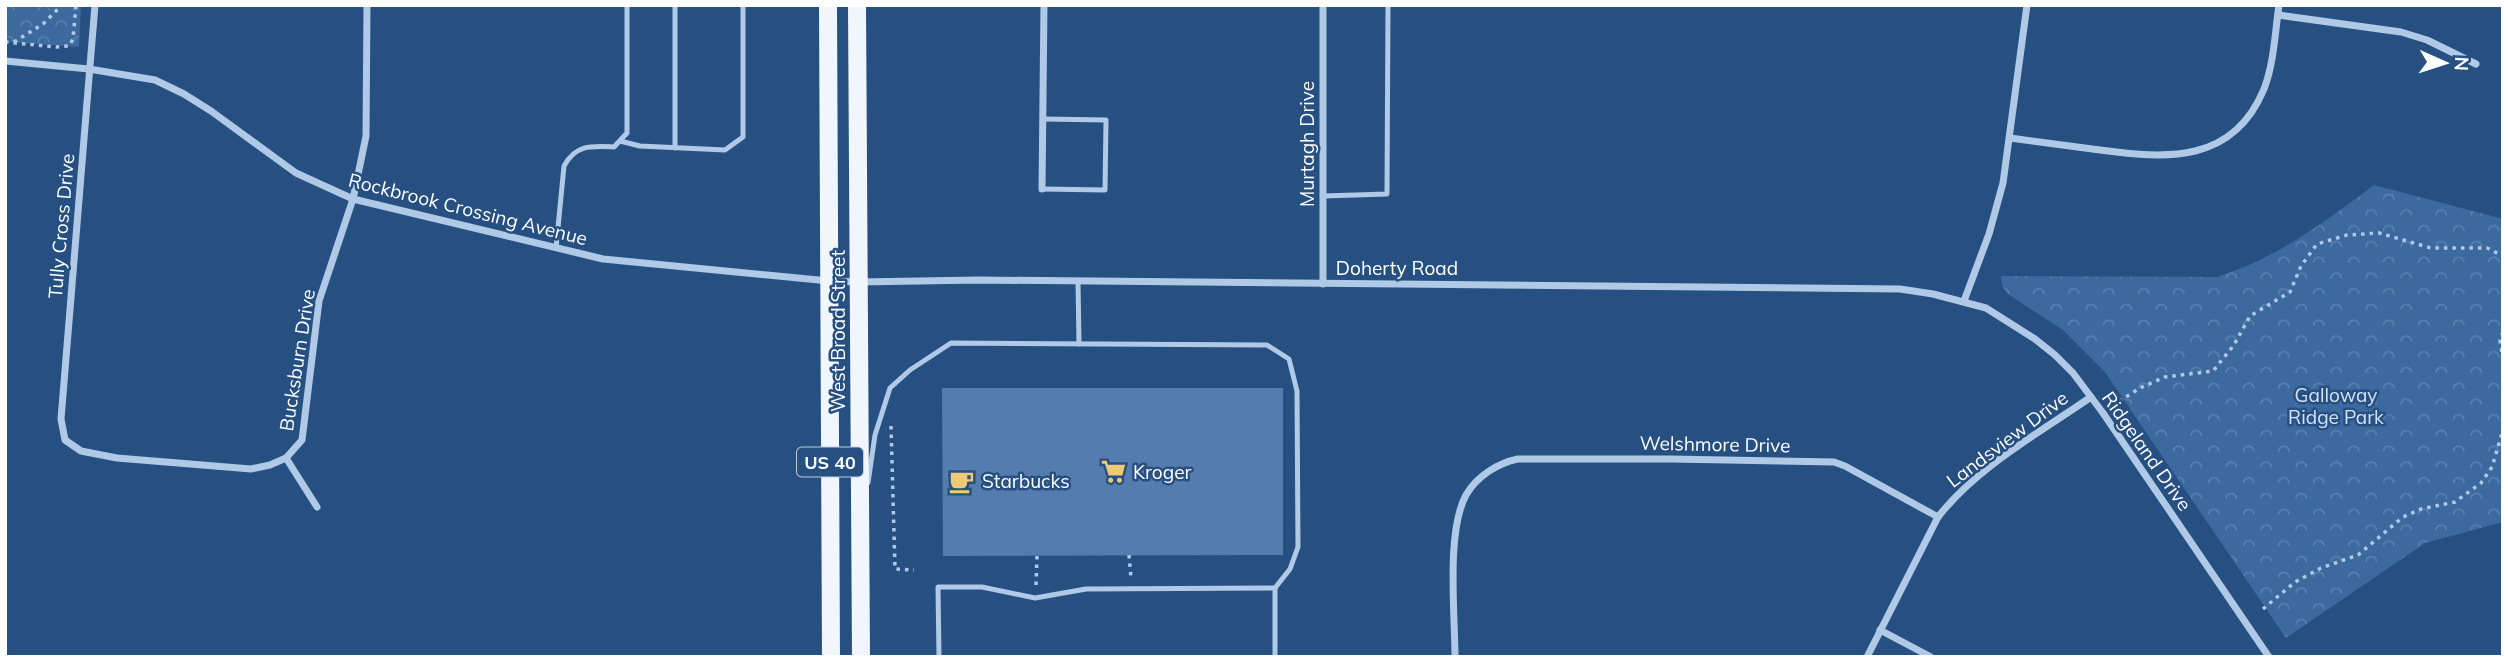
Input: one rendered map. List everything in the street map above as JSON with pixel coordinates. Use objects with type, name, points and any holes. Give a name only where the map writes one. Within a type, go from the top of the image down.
[{"type":"main road","name":"West Broad Street","points":[[828,5],[831,657]]},
{"type":"main road","name":"West Broad Street","points":[[857,5],[861,657]]},
{"type":"street","name":"Tully Cross Drive","points":[[71,446],[65,440],[61,419],[95,5]]},
{"type":"street","name":"Bucksburn Drive","points":[[71,446],[81,451],[117,458],[251,469],[270,466],[286,458],[302,440],[319,301],[353,199],[366,136],[367,5]]},
{"type":"street","points":[[1042,189],[1044,5]]},
{"type":"street","name":"Murtagh Drive","points":[[1322,5],[1324,284]]},
{"type":"street","points":[[1964,301],[1989,234],[2003,183],[2027,5]]},
{"type":"street","points":[[2010,138],[2150,157],[2178,156],[2205,149],[2231,134],[2249,116],[2263,90],[2271,65],[2279,5]]},
{"type":"street","points":[[2278,15],[2401,32],[2427,40],[2476,64]]},
{"type":"street","name":"Rockbrook Crossing Avenue","points":[[5,61],[89,69],[155,80],[184,94],[296,173],[353,199],[603,259],[829,281]]},
{"type":"street","name":"Doherty Road","points":[[829,281],[979,279],[1900,289],[1964,301]]},
{"type":"street","name":"Ridgeland Drive","points":[[1964,301],[1986,308],[2035,339],[2073,373],[2269,657]]},
{"type":"street","name":"Landsview Drive","points":[[1867,657],[1938,517],[1969,482],[2091,397]]},
{"type":"street","points":[[286,458],[317,507]]},
{"type":"street","name":"Welshmore Drive","points":[[1455,657],[1455,533],[1465,497],[1482,476],[1507,461],[1518,458],[1823,461],[1845,466],[1938,517]]},
{"type":"street","points":[[1880,630],[1931,657]]},
{"type":"lane","points":[[556,248],[564,166],[570,155],[590,145],[614,147],[627,134],[627,5]]},
{"type":"lane","points":[[675,5],[675,148]]},
{"type":"lane","points":[[620,141],[640,146],[724,150],[743,137],[743,5]]},
{"type":"lane","points":[[1323,196],[1387,194],[1388,5]]},
{"type":"lane","points":[[1042,189],[1105,190],[1106,120],[1043,119]]},
{"type":"lane","points":[[1078,281],[1079,344]]},
{"type":"lane","points":[[860,533],[876,435],[890,388],[910,370],[951,343],[1267,345],[1289,359],[1297,391],[1298,547],[1290,569],[1275,588],[1275,657]]},
{"type":"lane","points":[[939,657],[938,587],[982,587],[1035,598],[1086,589],[1275,588]]},
{"type":"path","points":[[12,43],[43,24],[62,5]]},
{"type":"path","points":[[5,42],[69,46],[73,38],[76,5]]},
{"type":"path","points":[[2103,413],[2140,388],[2165,377],[2213,371],[2234,345],[2250,316],[2290,292],[2301,266],[2317,244],[2347,235],[2379,233],[2431,248],[2487,248],[2503,256]]},
{"type":"path","points":[[2503,332],[2500,340],[2503,360]]},
{"type":"path","points":[[890,388],[895,569],[914,570]]},
{"type":"path","points":[[2263,609],[2295,582],[2321,568],[2358,555],[2403,517],[2421,509],[2455,502],[2482,483],[2492,467],[2503,430]]},
{"type":"path","points":[[1129,555],[1132,588]]},
{"type":"path","points":[[1035,598],[1037,556]]},
{"type":"green space","points":[[5,5],[81,5],[79,47],[5,42]]},
{"type":"green space","name":"Galloway Ridge Park","points":[[2374,185],[2503,219],[2503,522],[2425,543],[2286,638],[2105,372],[2063,330],[2008,294],[2002,286],[2001,276],[2217,277],[2280,249]]},
{"type":"building","name":"Kroger","points":[[942,388],[1283,388],[1283,555],[943,556]]},
{"type":"place","name":"Kroger","points":[[1113,472]]},
{"type":"place","name":"Starbucks","points":[[962,481]]}]
